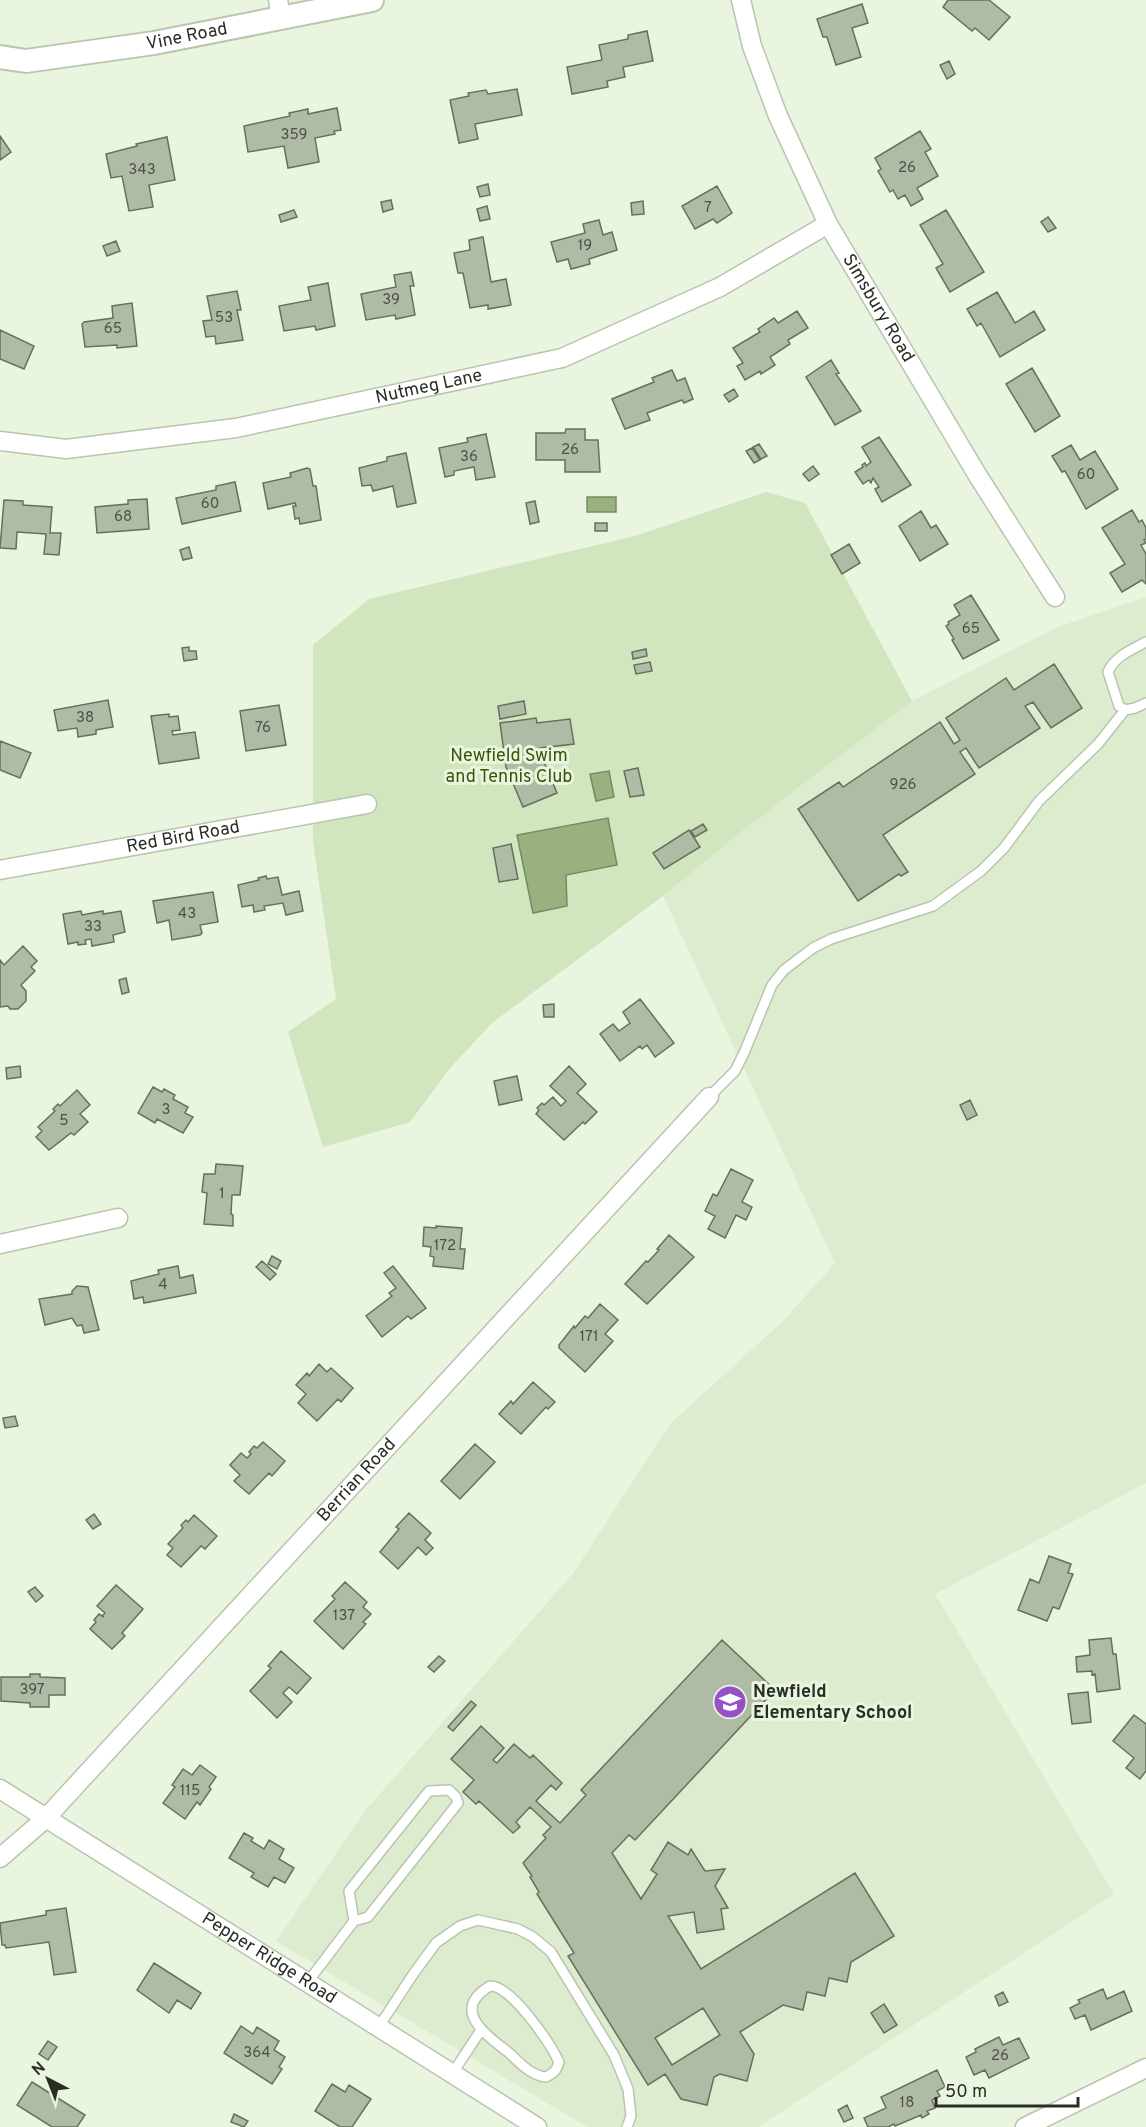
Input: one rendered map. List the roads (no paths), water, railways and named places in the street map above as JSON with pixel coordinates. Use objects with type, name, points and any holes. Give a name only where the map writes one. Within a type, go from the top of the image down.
[{"type":"street","name":"Vine Road","points":[[0,57],[26,61],[154,43],[279,8],[372,0]]},
{"type":"street","name":"Simsbury Road","points":[[741,0],[752,46],[778,116],[828,224],[978,476],[1055,597]]},
{"type":"street","name":"Nutmeg Lane","points":[[0,441],[66,449],[236,428],[562,358],[720,287],[828,224]]},
{"type":"street","name":"Red Bird Road","points":[[0,870],[367,804]]},
{"type":"street","name":"Berrian Road","points":[[0,1858],[45,1819],[709,1097]]},
{"type":"street","points":[[0,1244],[118,1218]]},
{"type":"street","name":"Pepper Ridge Road","points":[[0,1790],[537,2127]]},
{"type":"street","points":[[1025,2127],[1146,2068]]},
{"type":"lane","points":[[1125,710],[1119,706],[1108,672],[1111,664],[1118,657],[1146,642]]},
{"type":"lane","points":[[709,1097],[735,1071],[772,985],[784,970],[813,948],[831,939],[933,906],[981,871],[1004,848],[1040,801],[1098,744],[1125,710],[1146,703]]},
{"type":"lane","points":[[307,1983],[354,1921],[368,1917],[458,1803],[456,1797],[448,1790],[429,1791],[349,1891],[354,1921]]},
{"type":"lane","points":[[378,2028],[436,1943],[460,1926],[478,1920],[518,1929],[534,1937],[551,1952],[614,2055],[628,2089],[631,2116],[627,2127]]},
{"type":"lane","points":[[496,1986],[513,1998],[553,2049],[559,2062],[557,2069],[546,2077],[533,2073],[481,2030],[473,2018],[473,2002],[483,1990],[496,1986]]},
{"type":"lane","points":[[452,2074],[481,2030]]},
{"type":"place","name":"Newfield Elementary School","points":[[730,1702]]},
{"type":"park label","name":"Newfield Swim and Tennis Club","points":[[509,766]]}]
